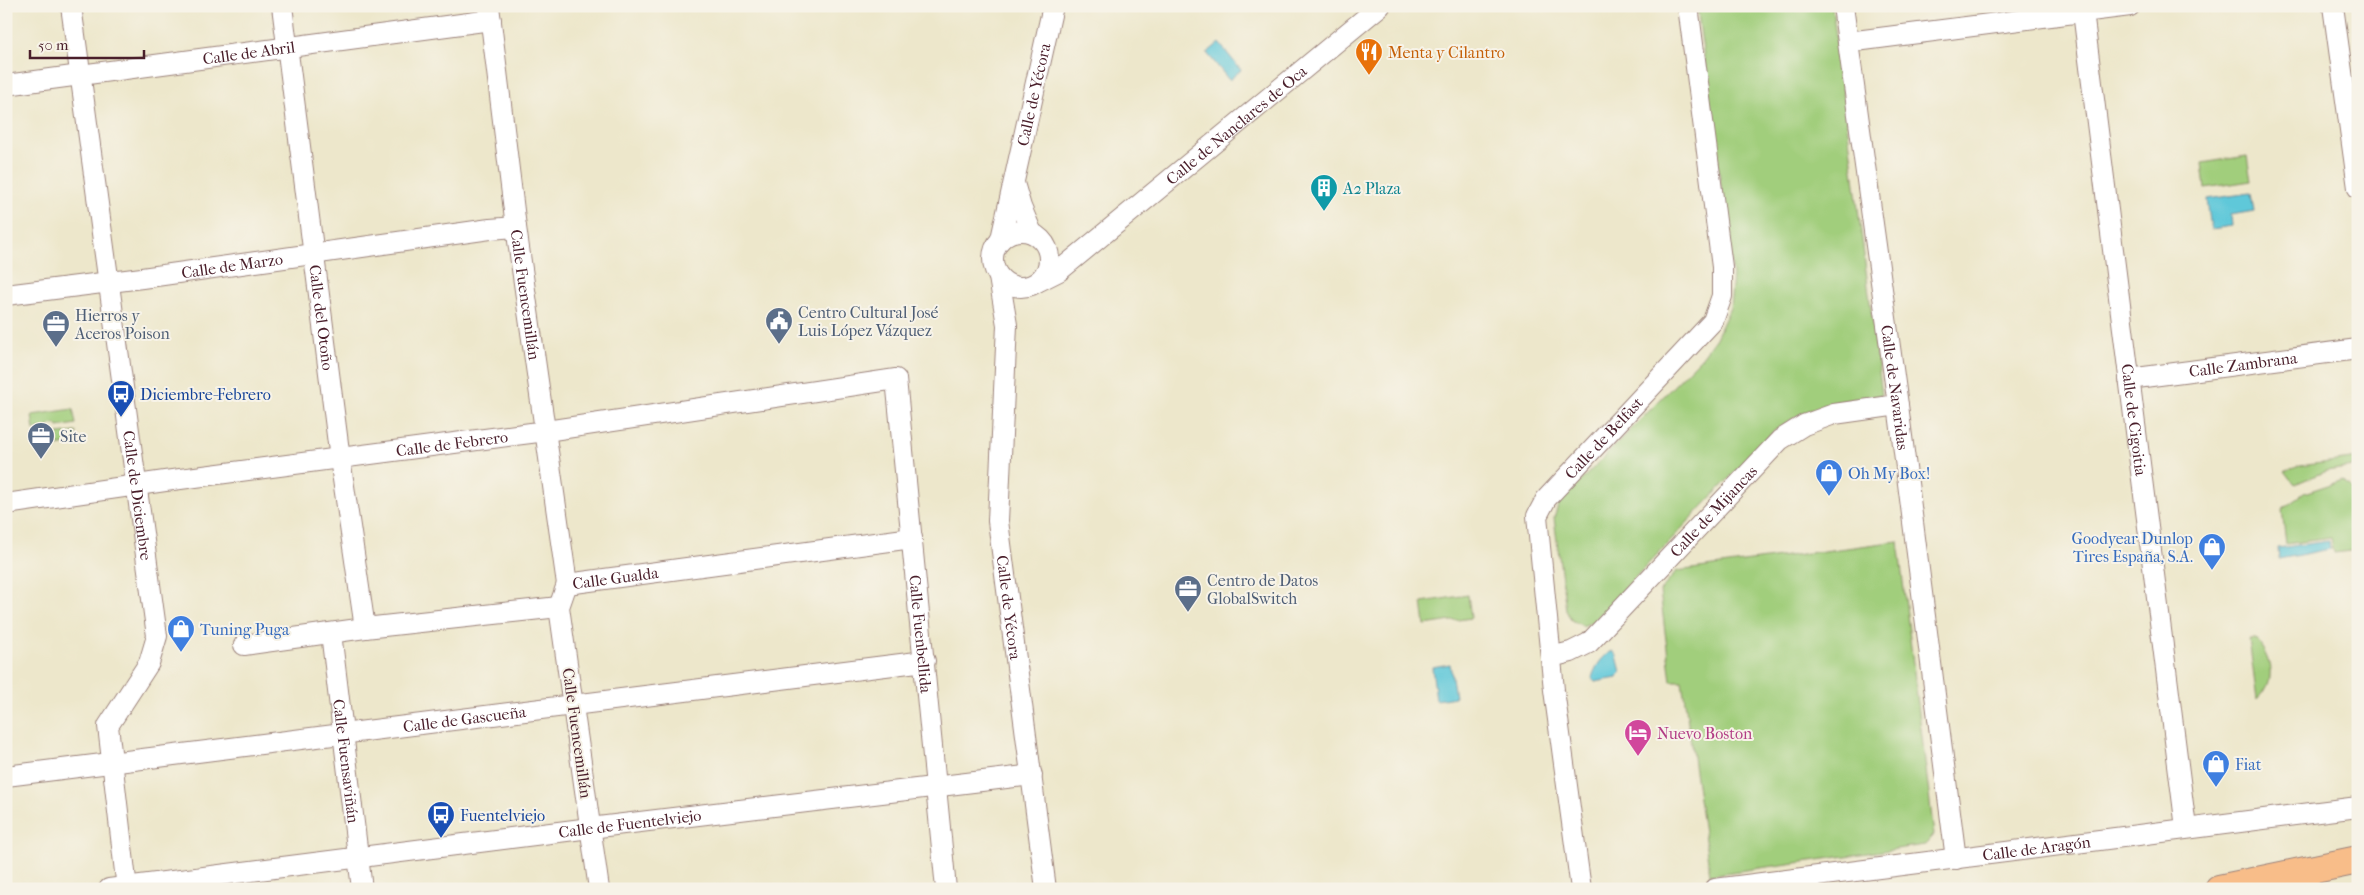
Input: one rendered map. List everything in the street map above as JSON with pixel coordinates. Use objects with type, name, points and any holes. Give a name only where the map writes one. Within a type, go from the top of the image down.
[{"type":"highway","points":[[2219,889],[2358,860]]},
{"type":"highway","points":[[2302,889],[2358,879]]},
{"type":"street","name":"Calle de Diciembre","points":[[71,6],[138,485],[157,636],[149,663],[108,726],[121,888]]},
{"type":"street","name":"Calle del Otoño","points":[[282,6],[340,459],[365,628]]},
{"type":"street","name":"Calle de Yécora","points":[[1001,239],[1005,212],[1014,183],[1053,6]]},
{"type":"street","name":"Calle de Nanclares de Oca","points":[[1034,284],[1058,271],[1093,243],[1380,6]]},
{"type":"street","name":"Calle de Belfast","points":[[1581,889],[1551,657],[1537,516],[1546,499],[1713,321],[1722,296],[1722,268],[1688,6]]},
{"type":"street","name":"Calle de Navaridas","points":[[1843,6],[1898,405],[1956,859]]},
{"type":"street","points":[[1848,42],[2130,6]]},
{"type":"street","points":[[2333,6],[2358,188]]},
{"type":"street","name":"Calle de Cigoitia","points":[[2083,12],[2186,828]]},
{"type":"street","name":"Calle de Abril","points":[[6,85],[287,47],[490,13]]},
{"type":"street","name":"Calle Fuencemillán","points":[[490,13],[516,227],[567,584]]},
{"type":"street","name":"Calle de Yécora","points":[[1014,183],[1021,207],[1032,233]]},
{"type":"street","name":"Calle de Marzo","points":[[6,295],[516,227]]},
{"type":"street","points":[[1020,231],[1032,233],[1042,240],[1048,251],[1049,261],[1046,272],[1034,284],[1012,286],[999,277],[994,268],[992,256],[1001,239],[1008,234],[1020,231]]},
{"type":"street","name":"Calle de Nanclares de Oca","points":[[1048,251],[1093,243]]},
{"type":"street","name":"Calle de Yécora","points":[[999,277],[1006,325],[998,521],[1046,889]]},
{"type":"street","name":"Calle de Yécora","points":[[1006,325],[1034,284]]},
{"type":"street","name":"Calle Zambrana","points":[[2129,379],[2358,349]]},
{"type":"street","name":"Calle de Febrero","points":[[6,504],[546,431],[896,379]]},
{"type":"street","name":"Calle Fuenbellida","points":[[896,379],[938,788],[946,889]]},
{"type":"street","name":"Calle de Mijancas","points":[[1551,657],[1571,652],[1589,643],[1780,440],[1804,425],[1834,414],[1898,405]]},
{"type":"street","name":"Calle Gualda","points":[[244,645],[365,628],[559,607],[567,584],[912,538]]},
{"type":"street","name":"Calle Fuencemillán","points":[[559,607],[599,889]]},
{"type":"street","name":"Calle Fuensaviñán","points":[[331,633],[362,889]]},
{"type":"street","name":"Calle de Gascueña","points":[[6,776],[925,661]]},
{"type":"street","name":"Calle de Fuentelviejo","points":[[121,888],[590,828],[1032,776]]},
{"type":"street","name":"Calle de Aragón","points":[[1714,889],[2358,807]]},
{"type":"green space","points":[[1697,6],[1832,6],[1882,395],[1838,402],[1814,409],[1788,421],[1774,431],[1594,621],[1583,626],[1571,620],[1566,610],[1554,518],[1559,503],[1702,357],[1716,338],[1730,308],[1733,276]]},
{"type":"green space","points":[[2247,156],[2251,181],[2205,188],[2202,163]]},
{"type":"green space","points":[[73,409],[76,424],[58,427],[56,424],[50,425],[48,428],[34,430],[32,415]]},
{"type":"green space","points":[[76,432],[78,443],[36,448],[34,436],[48,435],[57,437],[58,434]]},
{"type":"green space","points":[[2358,458],[2358,464],[2353,465],[2353,467],[2326,471],[2295,484],[2285,471],[2300,466]]},
{"type":"green space","points":[[2343,480],[2355,492],[2358,491],[2358,550],[2334,553],[2331,538],[2286,544],[2282,509],[2304,493]]},
{"type":"green space","points":[[1898,541],[1934,835],[1925,845],[1710,875],[1682,681],[1671,681],[1660,591],[1677,571]]},
{"type":"green space","points":[[1468,595],[1471,618],[1425,625],[1422,602]]},
{"type":"green space","points":[[2249,639],[2256,639],[2265,654],[2270,670],[2268,685],[2257,700]]},
{"type":"water","points":[[1219,43],[1241,70],[1229,80],[1207,53]]},
{"type":"water","points":[[2251,193],[2254,211],[2231,215],[2232,226],[2211,229],[2207,199]]},
{"type":"water","points":[[2329,541],[2330,549],[2279,559],[2278,548]]},
{"type":"water","points":[[1613,651],[1617,656],[1621,672],[1617,678],[1595,682],[1592,678],[1597,666],[1602,658]]},
{"type":"water","points":[[1450,664],[1455,697],[1436,700],[1432,667]]},
{"type":"place","name":"Menta y Cilantro","points":[[1369,76]]},
{"type":"place","name":"A2 Plaza","points":[[1324,212]]},
{"type":"place","name":"Centro Cultural José Luis López Vázquez","points":[[779,345]]},
{"type":"place","name":"Hierros y Aceros Poison","points":[[56,348]]},
{"type":"place","name":"Diciembre-Febrero","points":[[121,418]]},
{"type":"place","name":"Site","points":[[41,460]]},
{"type":"place","name":"Oh My Box!","points":[[1829,497]]},
{"type":"place","name":"Goodyear Dunlop Tires España, S.A.","points":[[2212,571]]},
{"type":"place","name":"Centro de Datos GlobalSwitch","points":[[1188,613]]},
{"type":"place","name":"Tuning Puga","points":[[181,653]]},
{"type":"place","name":"Nuevo Boston","points":[[1638,757]]},
{"type":"place","name":"Fiat","points":[[2216,788]]},
{"type":"place","name":"Fuentelviejo","points":[[441,839]]}]
